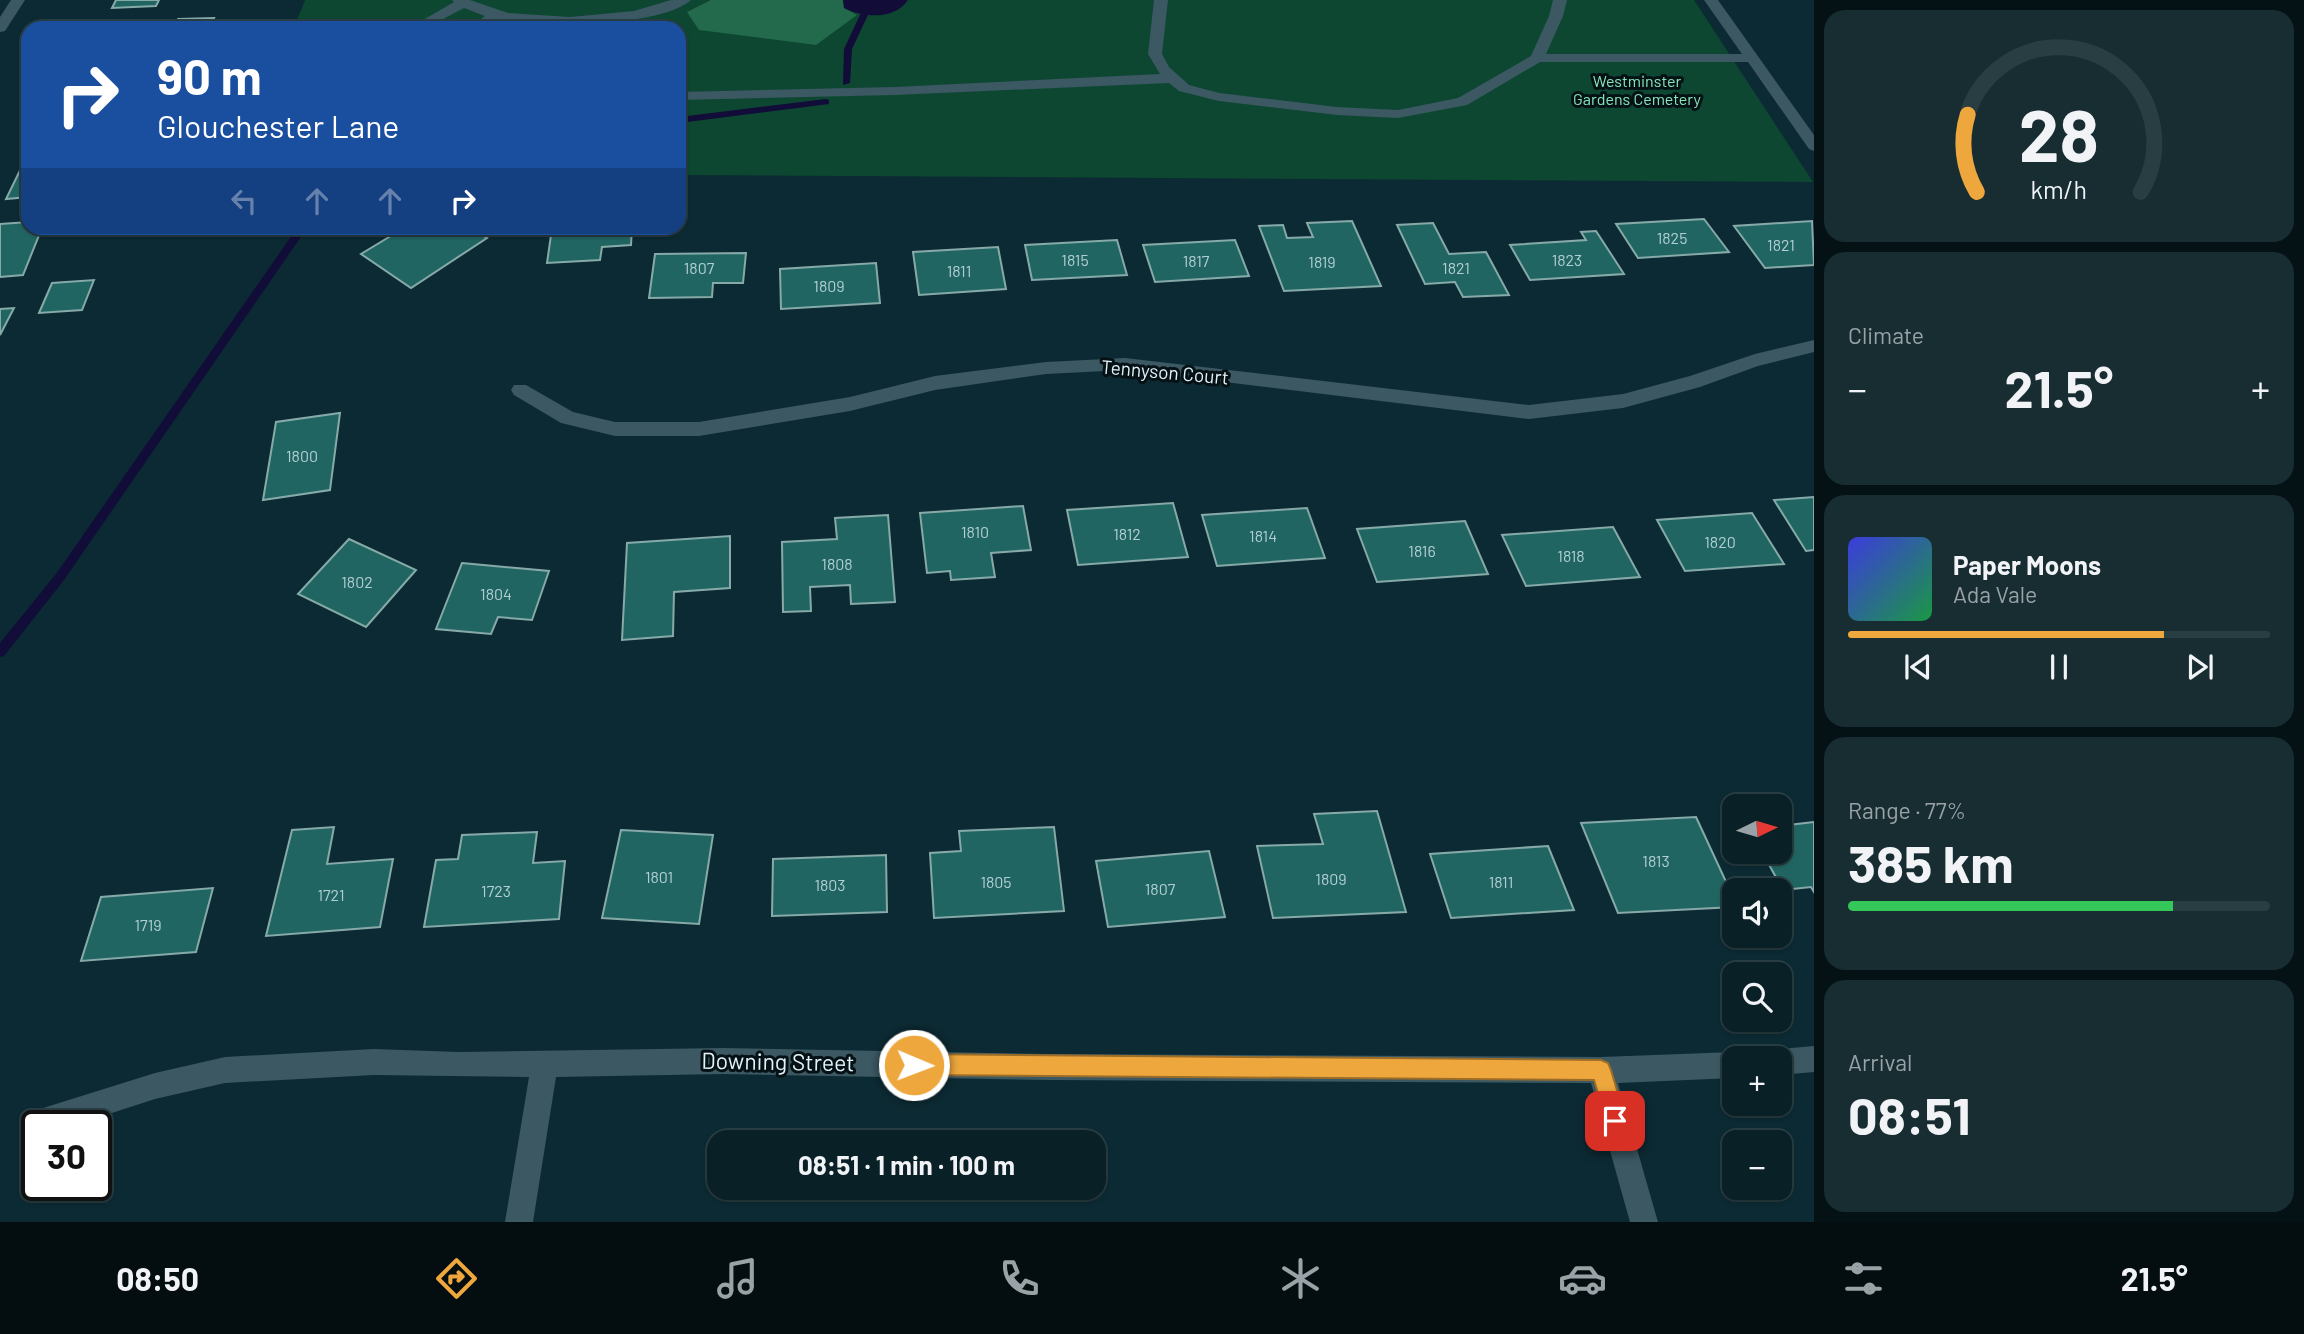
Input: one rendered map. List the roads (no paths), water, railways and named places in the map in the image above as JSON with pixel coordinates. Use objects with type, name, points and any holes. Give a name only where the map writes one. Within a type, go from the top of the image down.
[{"type":"street","points":[[0,1],[16,0]]},
{"type":"street","points":[[0,28],[16,0]]},
{"type":"street","points":[[585,21],[619,18],[684,0]]},
{"type":"street","points":[[1161,0],[1155,54],[1163,69],[1184,88],[1219,97],[1337,111],[1398,114],[1462,102],[1537,58],[1751,58]]},
{"type":"street","points":[[1537,58],[1556,16],[1560,0]]},
{"type":"street","points":[[1711,0],[1814,146]]},
{"type":"street","points":[[428,21],[461,1],[497,14],[548,21]]},
{"type":"street","points":[[486,21],[497,14]]},
{"type":"street","points":[[686,96],[909,91],[1173,78]]},
{"type":"street","name":"Tennyson Court","points":[[520,390],[568,418],[615,429],[699,429],[850,404],[935,383],[1046,368],[1125,364],[1529,412],[1623,401],[1694,382],[1755,360],[1814,346]]},
{"type":"street","points":[[1792,1061],[1814,1059]]},
{"type":"street","name":"Downing Street","points":[[80,1110],[155,1086],[225,1070],[374,1062],[459,1065],[545,1062],[1601,1070],[1722,1065]]},
{"type":"street","points":[[519,1222],[545,1062]]},
{"type":"street","points":[[1601,1070],[1644,1222]]},
{"type":"waterway","points":[[846,83],[848,49],[871,0]]},
{"type":"waterway","points":[[686,119],[826,102]]},
{"type":"waterway","points":[[0,652],[60,577],[297,235]]},
{"type":"park label","name":"Westminster Gardens Cemetery","points":[[1637,90]]}]
